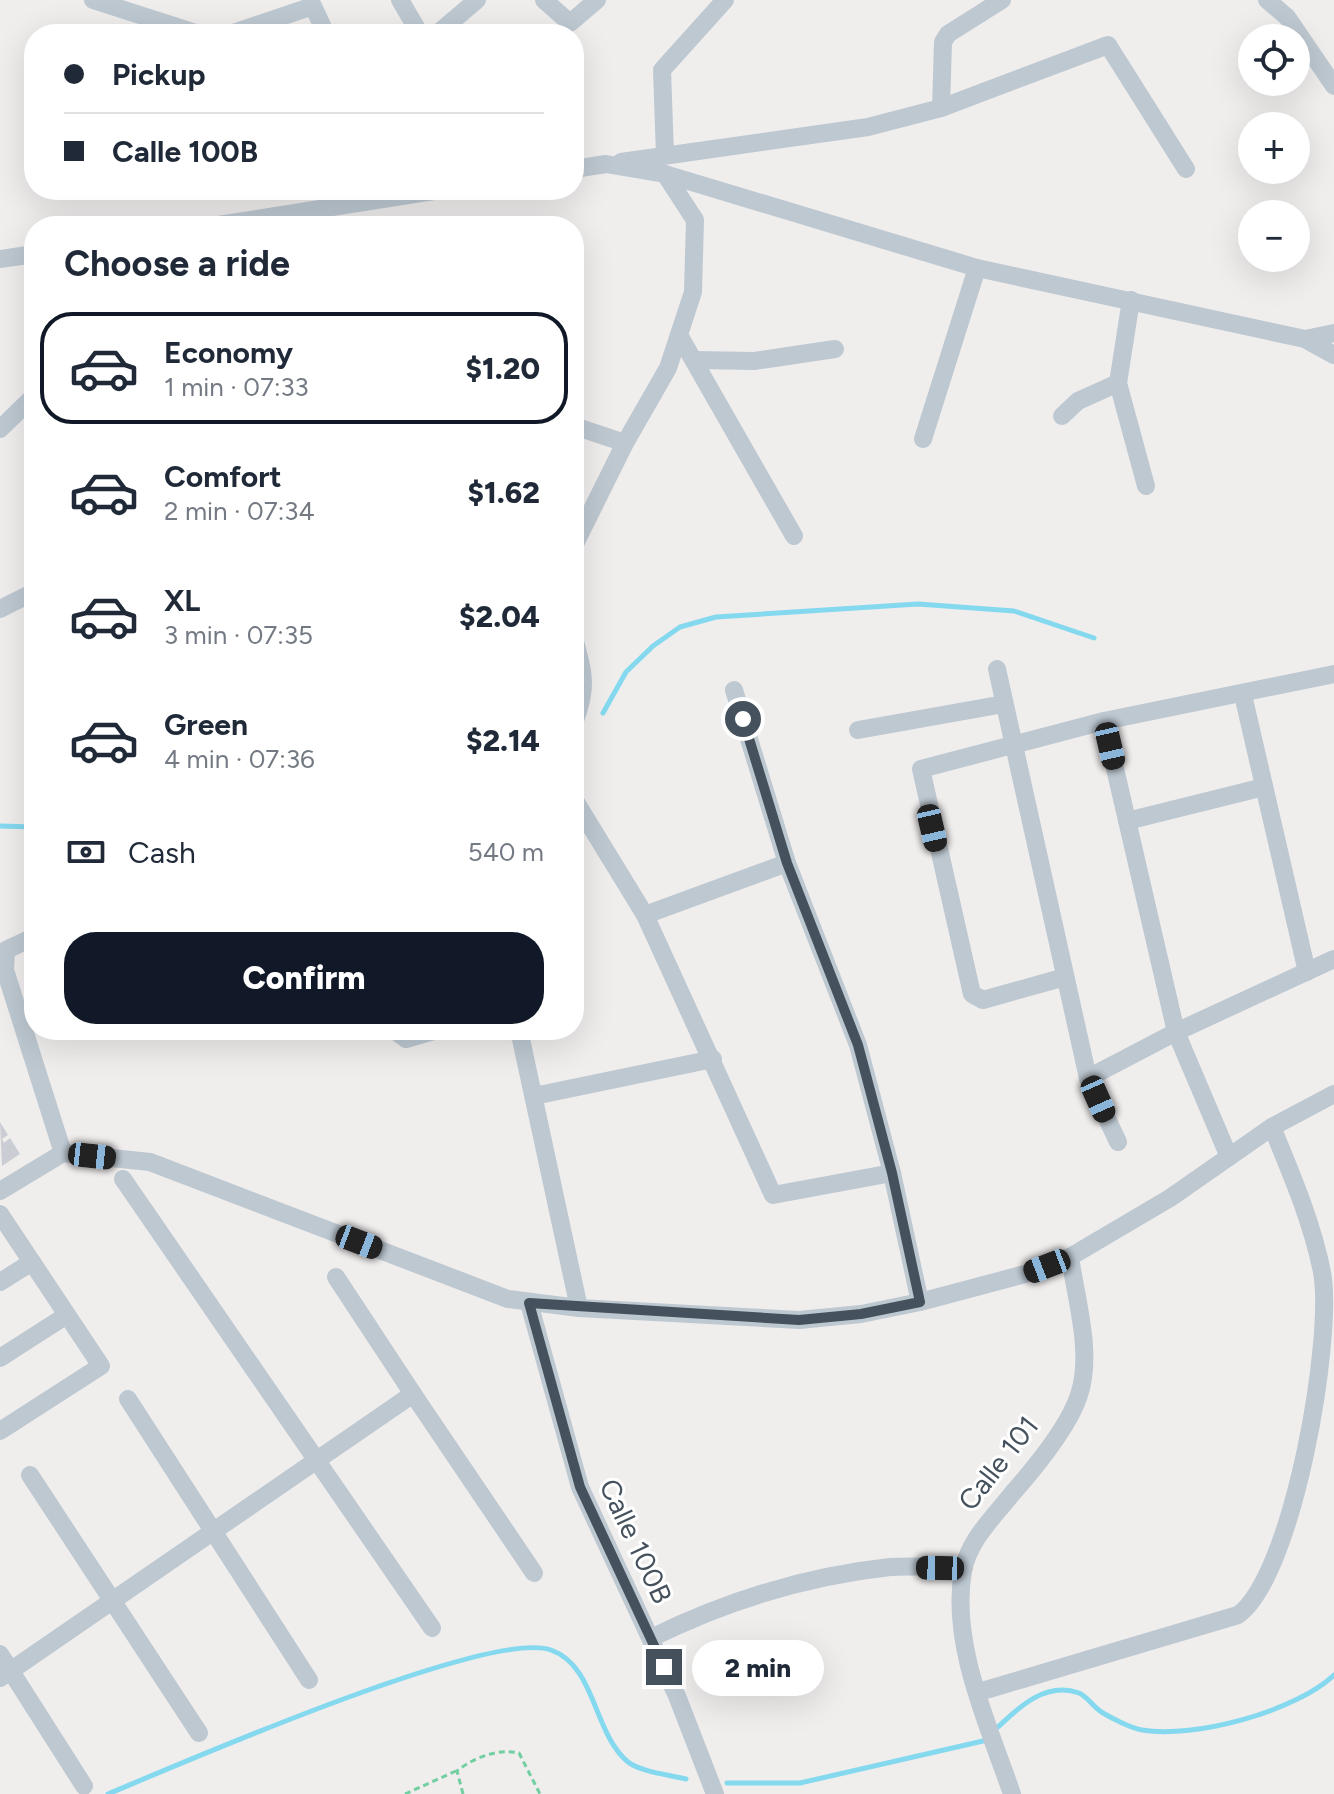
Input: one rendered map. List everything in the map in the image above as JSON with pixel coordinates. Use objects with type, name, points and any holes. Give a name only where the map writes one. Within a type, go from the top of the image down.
[{"type":"street","points":[[93,0],[138,6],[177,24]]},
{"type":"street","points":[[400,0],[414,24]]},
{"type":"street","points":[[449,24],[477,0]]},
{"type":"street","points":[[544,0],[570,23],[597,0]]},
{"type":"street","points":[[665,155],[662,70],[725,0]]},
{"type":"street","points":[[941,108],[943,42],[948,34],[1002,0]]},
{"type":"street","points":[[1267,0],[1287,17],[1334,86]]},
{"type":"street","points":[[260,24],[313,6],[321,24]]},
{"type":"street","points":[[584,167],[868,127],[941,108],[1108,45],[1186,169]]},
{"type":"street","points":[[606,164],[665,174],[977,268],[1305,339],[1334,355]]},
{"type":"street","points":[[584,526],[625,443],[668,368],[693,292],[695,220],[665,174]]},
{"type":"street","points":[[293,216],[383,200]]},
{"type":"street","points":[[0,259],[24,255]]},
{"type":"street","points":[[923,439],[977,268]]},
{"type":"street","points":[[1131,300],[1118,383],[1146,486]]},
{"type":"street","points":[[1305,339],[1334,333]]},
{"type":"street","points":[[679,335],[794,536]]},
{"type":"street","points":[[694,360],[754,361],[835,349]]},
{"type":"street","points":[[1062,416],[1078,401],[1118,383]]},
{"type":"street","points":[[0,429],[24,406]]},
{"type":"street","points":[[584,429],[625,443]]},
{"type":"street","points":[[0,609],[24,597]]},
{"type":"street","points":[[997,669],[1088,1078],[1118,1142]]},
{"type":"street","points":[[584,673],[584,698]]},
{"type":"street","points":[[1065,977],[983,1000],[972,994],[919,773],[924,767],[1104,721],[1334,674]]},
{"type":"street","points":[[734,690],[787,863],[858,1045],[892,1173],[920,1302]]},
{"type":"street","points":[[1243,695],[1307,972]]},
{"type":"street","points":[[858,730],[1004,704]]},
{"type":"street","points":[[1104,721],[1176,1032],[1229,1157]]},
{"type":"street","points":[[1127,821],[1264,787]]},
{"type":"street","points":[[584,815],[645,915],[773,1195],[892,1173]]},
{"type":"street","points":[[645,915],[787,863]]},
{"type":"street","points":[[24,940],[6,950],[5,970],[24,1030]]},
{"type":"street","points":[[1088,1078],[1176,1032],[1334,959]]},
{"type":"street","points":[[27,1040],[63,1153]]},
{"type":"street","points":[[521,1040],[579,1308]]},
{"type":"street","points":[[534,1096],[713,1059]]},
{"type":"street","points":[[0,1191],[63,1153],[150,1162],[508,1299],[579,1308],[799,1320],[861,1314],[920,1302],[1025,1274],[1070,1257],[1170,1198],[1272,1127],[1334,1094]]},
{"type":"street","points":[[979,1692],[1238,1615],[1251,1606],[1259,1593],[1292,1508],[1307,1449],[1321,1343],[1322,1273],[1297,1188],[1272,1127]]},
{"type":"street","points":[[123,1179],[432,1628]]},
{"type":"street","points":[[0,1214],[101,1366],[0,1431]]},
{"type":"street","name":"Calle 101","points":[[1012,1794],[979,1692],[961,1616],[964,1568],[980,1531],[1073,1411],[1080,1393],[1082,1344],[1070,1257]]},
{"type":"street","points":[[0,1282],[32,1262]]},
{"type":"street","points":[[336,1277],[534,1573]]},
{"type":"street","name":"Calle 100B","points":[[529,1303],[580,1487],[651,1638],[715,1794]]},
{"type":"street","points":[[0,1358],[67,1315]]},
{"type":"street","points":[[6,1674],[413,1394]]},
{"type":"street","points":[[128,1399],[309,1680]]},
{"type":"street","points":[[30,1475],[199,1733]]},
{"type":"street","points":[[651,1638],[696,1616],[777,1588],[892,1567],[964,1568]]},
{"type":"street","points":[[0,1654],[6,1674],[84,1786]]},
{"type":"path","points":[[405,1794],[494,1753],[519,1753],[540,1794]]},
{"type":"path","points":[[457,1771],[463,1794]]},
{"type":"building","points":[[0,1122],[8,1135],[2,1139],[4,1143],[10,1138],[20,1154],[2,1166]]},
{"type":"waterway","points":[[603,713],[626,672],[653,646],[680,627],[716,617],[918,604],[1014,611],[1094,638]]},
{"type":"waterway","points":[[0,826],[24,827]]},
{"type":"waterway","points":[[108,1794],[334,1702],[467,1659],[518,1649],[551,1650],[566,1658],[586,1685],[616,1750],[628,1762],[648,1771],[686,1779]]},
{"type":"waterway","points":[[998,1727],[1034,1698],[1055,1690],[1079,1693],[1103,1713],[1142,1730],[1164,1732],[1216,1726],[1271,1711],[1317,1688],[1334,1675]]},
{"type":"waterway","points":[[727,1783],[800,1783],[983,1741]]},
{"type":"route","points":[[664,1667],[597,1531],[580,1487],[529,1303],[799,1320],[861,1314],[920,1302],[892,1173],[858,1045],[787,863],[743,719]]}]
